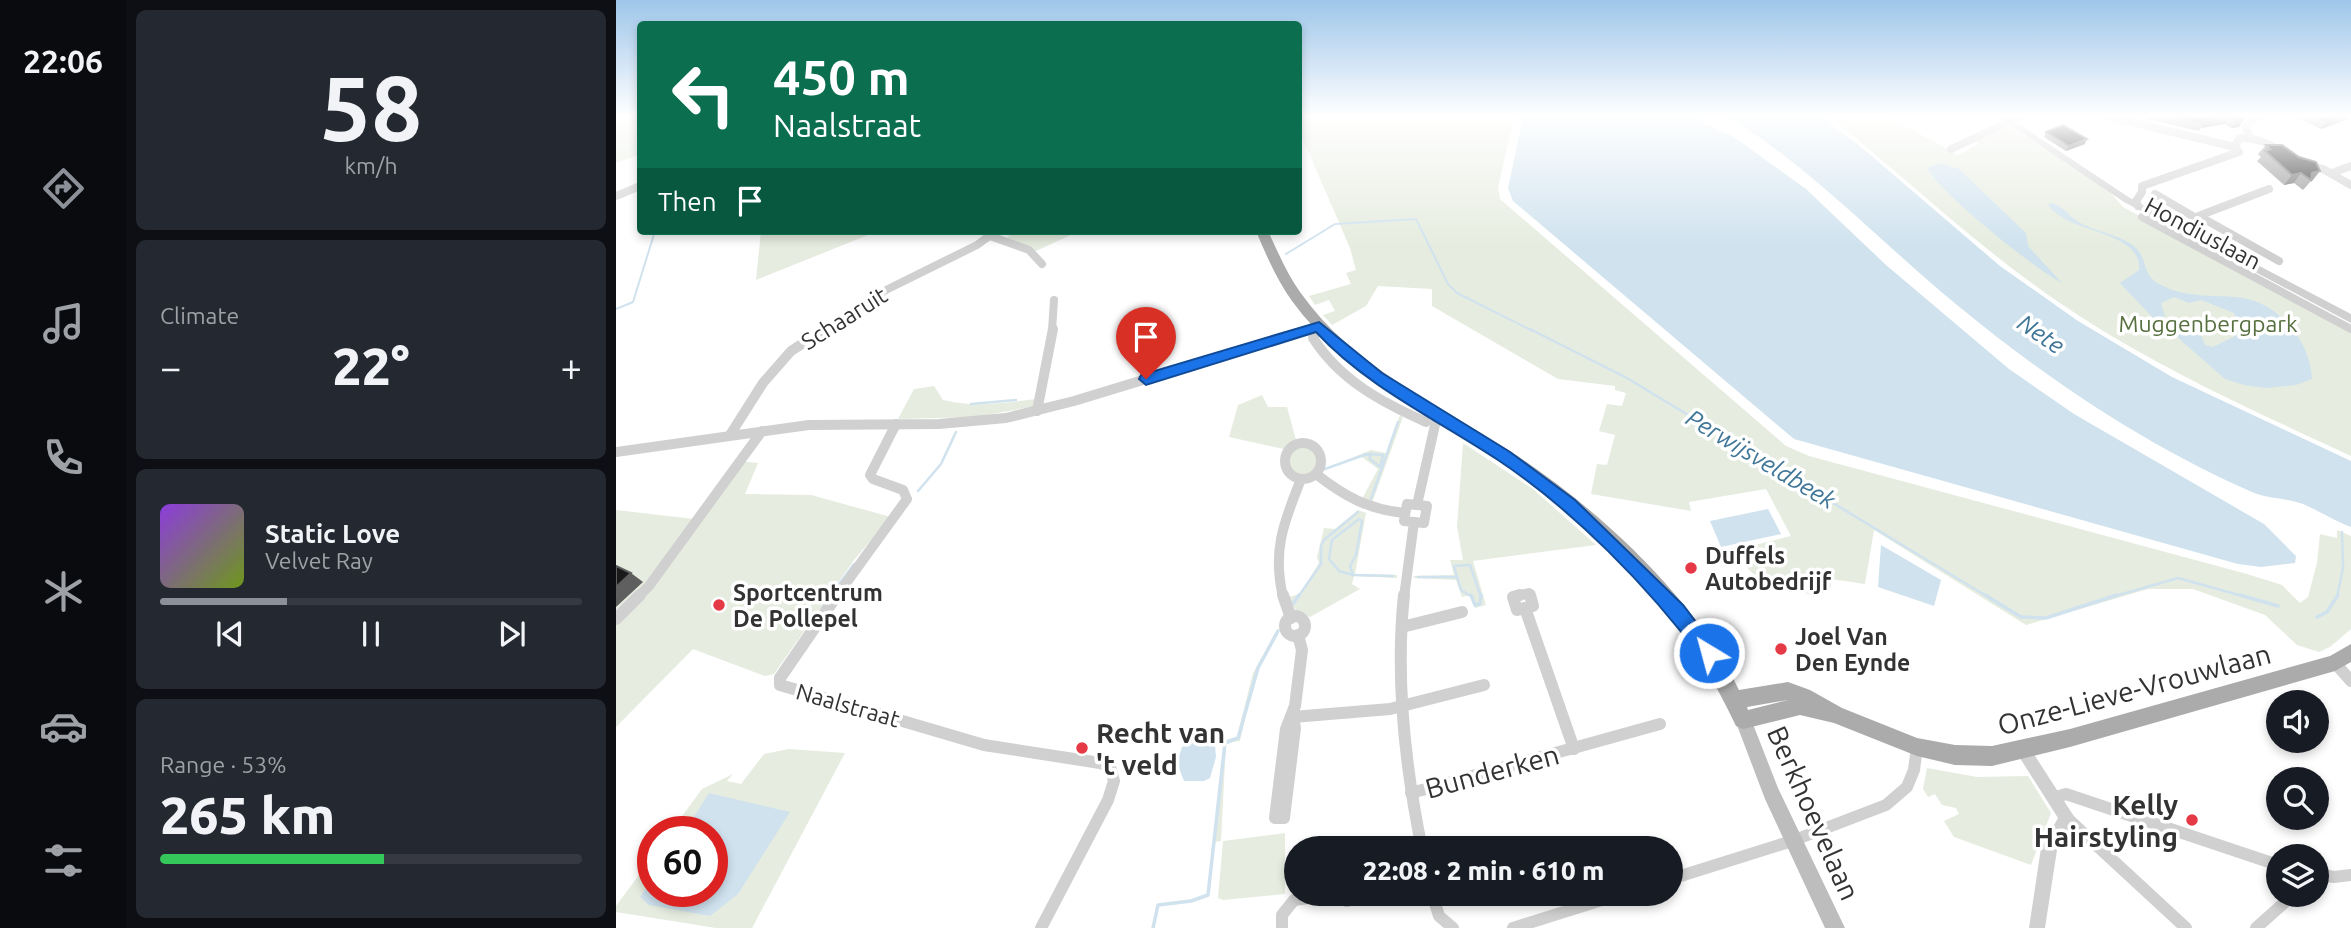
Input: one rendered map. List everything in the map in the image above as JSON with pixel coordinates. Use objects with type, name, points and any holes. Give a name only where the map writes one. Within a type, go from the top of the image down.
[{"type":"main road","points":[[1264,235],[1295,296],[1319,327],[1369,372],[1431,419],[1505,456],[1589,522],[1676,610],[1709,653],[1743,720],[1800,706],[1835,714]]},
{"type":"main road","name":"Onze-Lieve-Vrouwlaan","points":[[1835,714],[1917,747],[1955,755],[1992,756],[2023,750],[2343,658]]},
{"type":"main road","points":[[1735,700],[1788,691],[1803,696],[1835,714]]},
{"type":"main road","name":"Berkhoevelaan","points":[[1743,720],[1792,841],[1835,928]]},
{"type":"street","name":"Hondiuslaan","points":[[2069,160],[2137,202],[2278,261]]},
{"type":"street","points":[[2137,202],[2142,186],[2215,160]]},
{"type":"street","points":[[2295,161],[2332,173],[2351,185]]},
{"type":"street","points":[[2332,173],[2351,166]]},
{"type":"street","points":[[616,196],[637,187]]},
{"type":"street","points":[[2187,224],[2269,189]]},
{"type":"street","name":"Hondiuslaan","points":[[2155,194],[2187,224],[2351,329]]},
{"type":"street","name":"Hondiuslaan","points":[[2142,217],[2187,224],[2351,319]]},
{"type":"street","name":"Schaaruit","points":[[730,435],[769,375],[791,351],[876,296],[977,245],[990,235]]},
{"type":"street","name":"Schaaruit","points":[[997,235],[1029,250],[1042,264]]},
{"type":"street","name":"Hondiuslaan","points":[[2313,295],[2351,311]]},
{"type":"street","points":[[1037,411],[1055,317],[1054,300]]},
{"type":"street","points":[[1319,327],[1312,338],[1354,383],[1387,405],[1431,419],[1417,505]]},
{"type":"street","points":[[616,452],[808,425],[975,422],[1037,411],[1319,327]]},
{"type":"street","points":[[1354,383],[1369,372]]},
{"type":"street","name":"Naalstraat","points":[[895,424],[870,475],[873,479],[903,490],[907,499],[812,631],[780,678],[780,685],[881,713],[947,736],[1015,751],[1107,765],[1114,780],[1108,800],[1041,928]]},
{"type":"street","points":[[616,619],[649,586],[762,431]]},
{"type":"street","points":[[1296,443],[1308,444],[1316,449],[1320,463],[1316,474],[1301,479],[1292,474],[1286,464],[1287,451],[1296,443]]},
{"type":"street","points":[[1316,474],[1357,504],[1374,510],[1410,518],[1423,523],[1427,506],[1407,504],[1410,518],[1402,627],[1404,741],[1419,836]]},
{"type":"street","points":[[1293,717],[1286,729],[1275,818],[1284,818],[1302,650],[1298,635],[1291,636],[1284,630],[1284,624],[1291,618],[1280,589],[1275,557],[1279,536],[1301,479]]},
{"type":"street","name":"Bunderken","points":[[1525,608],[1574,750]]},
{"type":"street","points":[[1402,627],[1462,612]]},
{"type":"street","points":[[2343,658],[2351,681]]},
{"type":"street","points":[[1293,717],[1402,706],[1485,685]]},
{"type":"street","name":"Bunderken","points":[[1411,793],[1660,724]]},
{"type":"street","points":[[1683,875],[1792,841],[1886,805],[1907,787],[1914,770],[1917,747]]},
{"type":"street","points":[[2023,750],[2067,818],[2186,928]]},
{"type":"street","points":[[2053,798],[2066,794],[2266,861]]},
{"type":"street","points":[[2037,928],[2049,848],[2067,818]]},
{"type":"street","points":[[2329,874],[2351,875]]},
{"type":"street","points":[[1282,928],[1282,915],[1289,906]]},
{"type":"street","points":[[1436,906],[1439,916],[1453,928]]},
{"type":"street","points":[[1513,928],[1583,906]]},
{"type":"street","points":[[2256,928],[2279,907]]},
{"type":"green space","points":[[1312,160],[1504,160],[1498,188],[1500,199],[1786,446],[1809,456],[2247,574],[2282,585],[2300,603],[2308,597],[2317,563],[2320,534],[2337,538],[2337,530],[2351,536],[2351,629],[2330,647],[2319,652],[2297,645],[2265,615],[2193,589],[2148,589],[2026,625],[1874,530],[1865,584],[1831,579],[1831,587],[1817,597],[1755,576],[1731,551],[1791,536],[1766,489],[1689,502],[1691,511],[1591,494],[1597,464],[1607,465],[1615,435],[1599,431],[1607,404],[1622,406],[1626,393],[1615,390],[1615,386],[1558,379],[1432,306],[1432,289],[1378,286],[1366,306],[1332,325],[1323,315],[1335,311],[1329,300],[1315,305],[1309,296],[1351,284],[1346,273],[1356,270],[1350,248]]},
{"type":"green space","name":"Muggenbergpark","points":[[1881,160],[2063,160],[2108,190],[2123,207],[2351,331],[2351,456],[2144,355],[2045,293],[1982,245]]},
{"type":"green space","points":[[761,235],[868,235],[756,280]]},
{"type":"green space","points":[[1010,235],[1070,235],[1034,252],[1004,240]]},
{"type":"green space","points":[[934,386],[943,400],[989,404],[1036,399],[1035,406],[976,417],[898,419],[914,389]]},
{"type":"green space","points":[[1262,395],[1268,407],[1287,407],[1296,440],[1284,449],[1229,437],[1238,405]]},
{"type":"green space","points":[[1400,415],[1403,417],[1372,503],[1362,499],[1378,469],[1362,457],[1323,470],[1371,450],[1386,453]]},
{"type":"green space","points":[[1463,443],[1533,489],[1596,545],[1473,561],[1486,605],[1475,608],[1471,595],[1462,597],[1456,580],[1414,578],[1454,575],[1450,560],[1463,560],[1457,527]]},
{"type":"green space","points":[[1303,446],[1313,451],[1318,461],[1313,471],[1303,476],[1293,471],[1288,461],[1293,451]]},
{"type":"green space","name":"Sportcentrum De Pollepel","points":[[739,461],[758,463],[745,494],[811,495],[891,517],[854,560],[774,674],[765,676],[693,649],[616,727],[616,510],[694,519]]},
{"type":"green space","points":[[1358,510],[1366,513],[1355,574],[1397,575],[1397,578],[1354,576],[1352,584],[1360,589],[1310,617],[1296,611],[1289,597],[1300,594],[1319,563],[1317,557],[1324,528],[1335,529]]},
{"type":"green space","points":[[1278,628],[1255,675],[1240,741],[1226,743],[1221,841],[1215,842],[1224,740],[1237,737],[1253,673]]},
{"type":"green space","points":[[789,749],[845,753],[752,928],[716,928],[616,912],[616,906],[637,878],[637,907],[728,907],[728,816],[682,816],[702,789],[733,774],[727,781],[741,784],[764,754]]},
{"type":"green space","points":[[1927,768],[1977,777],[2028,776],[2051,813],[2031,865],[1954,837],[1944,821],[1959,814],[1956,808],[1942,805],[1935,794],[1928,797],[1923,789]]},
{"type":"green space","points":[[1285,833],[1284,894],[1223,900],[1218,898],[1223,841]]},
{"type":"water","points":[[1514,160],[1766,160],[1806,189],[1886,265],[2009,369],[2074,414],[2264,524],[2296,556],[2295,563],[2261,567],[2238,564],[1794,439],[1513,201],[1508,188]]},
{"type":"water","name":"Nete","points":[[1791,160],[1877,160],[2000,266],[2078,321],[2172,377],[2351,461],[2351,527],[2303,504],[2258,494],[2212,474],[2098,409],[2026,359],[1957,305]]},
{"type":"water","points":[[1940,163],[1959,169],[2026,233],[2028,246],[2062,283],[2011,248],[1969,213],[1927,168]]},
{"type":"water","points":[[2051,203],[2084,225],[2122,239],[2135,247],[2150,277],[2161,285],[2197,295],[2246,299],[2277,314],[2300,341],[2308,359],[2312,379],[2296,385],[2266,388],[2225,379],[2169,330],[2183,326],[2196,328],[2205,333],[2201,335],[2205,345],[2213,347],[2239,334],[2234,313],[2201,300],[2189,303],[2174,297],[2161,303],[2165,316],[2153,318],[2120,283],[2139,270],[2137,257],[2129,247],[2071,222],[2048,205]]},
{"type":"water","points":[[1768,509],[1781,534],[1721,547],[1710,521]]},
{"type":"water","points":[[1881,545],[1941,580],[1934,606],[1878,587]]},
{"type":"water","points":[[1208,740],[1215,745],[1216,757],[1210,778],[1204,781],[1184,781],[1177,763],[1182,747],[1190,742]]},
{"type":"water","points":[[709,793],[790,812],[738,894],[728,902],[728,816],[694,816]]},
{"type":"water","points":[[660,907],[721,907],[710,916]]},
{"type":"building","points":[[2275,160],[2310,160],[2316,162],[2320,171],[2312,173],[2311,180],[2301,173],[2292,175]]},
{"type":"building","points":[[616,566],[631,573],[616,587]]},
{"type":"waterway","name":"Perwijsveldbeek","points":[[1286,254],[1335,224],[1416,219],[1448,284],[1457,293],[1533,331]]},
{"type":"waterway","points":[[616,309],[633,302],[654,235]]},
{"type":"waterway","name":"Perwijsveldbeek","points":[[1530,329],[1627,378],[1988,597]]},
{"type":"waterway","name":"Perwijsveldbeek","points":[[971,404],[1016,400]]},
{"type":"waterway","points":[[1371,499],[1398,422]]},
{"type":"waterway","name":"Perwijsveldbeek","points":[[918,491],[941,464],[956,432]]},
{"type":"waterway","points":[[1325,469],[1370,454]]},
{"type":"waterway","points":[[1370,454],[1383,455],[1380,467],[1370,459],[1370,454]]},
{"type":"waterway","points":[[1298,597],[1321,564],[1321,546],[1324,540],[1358,512]]},
{"type":"waterway","points":[[1359,519],[1362,521],[1356,555],[1350,566],[1353,575],[1339,571],[1329,559],[1332,540],[1359,519]]},
{"type":"waterway","name":"Perwijsveldbeek","points":[[2337,596],[2343,568],[2342,532]]},
{"type":"waterway","name":"Perwijsveldbeek","points":[[833,592],[854,564]]},
{"type":"waterway","points":[[1457,577],[1454,566],[1470,565],[1481,597]]},
{"type":"waterway","points":[[1353,575],[1393,576]]},
{"type":"waterway","points":[[1418,577],[1457,577]]},
{"type":"waterway","points":[[1457,577],[1461,590],[1472,597]]},
{"type":"waterway","name":"Perwijsveldbeek","points":[[2112,597],[2178,578],[2246,597]]},
{"type":"waterway","points":[[1293,604],[1299,595]]},
{"type":"waterway","name":"Perwijsveldbeek","points":[[1985,595],[2021,617],[2046,618],[2117,595]]},
{"type":"waterway","name":"Perwijsveldbeek","points":[[2240,595],[2278,606]]},
{"type":"waterway","name":"Perwijsveldbeek","points":[[2317,617],[2327,612],[2337,596]]},
{"type":"waterway","points":[[1472,597],[1475,605],[1480,604],[1481,597]]},
{"type":"waterway","points":[[1153,928],[1158,905],[1191,901],[1208,895],[1225,743],[1238,738],[1258,668],[1278,631]]},
{"type":"place","name":"Duffels Autobedrijf","points":[[1691,568]]},
{"type":"place","name":"Sportcentrum De Pollepel","points":[[719,605]]},
{"type":"place","name":"Joel Van Den Eynde","points":[[1781,649]]},
{"type":"place","name":"Recht van 't veld","points":[[1082,748]]},
{"type":"place","name":"Kelly Hairstyling","points":[[2192,820]]},
{"type":"route","points":[[1146,379],[1319,327],[1352,359],[1376,377],[1505,456],[1581,514],[1676,610],[1709,653]]}]
